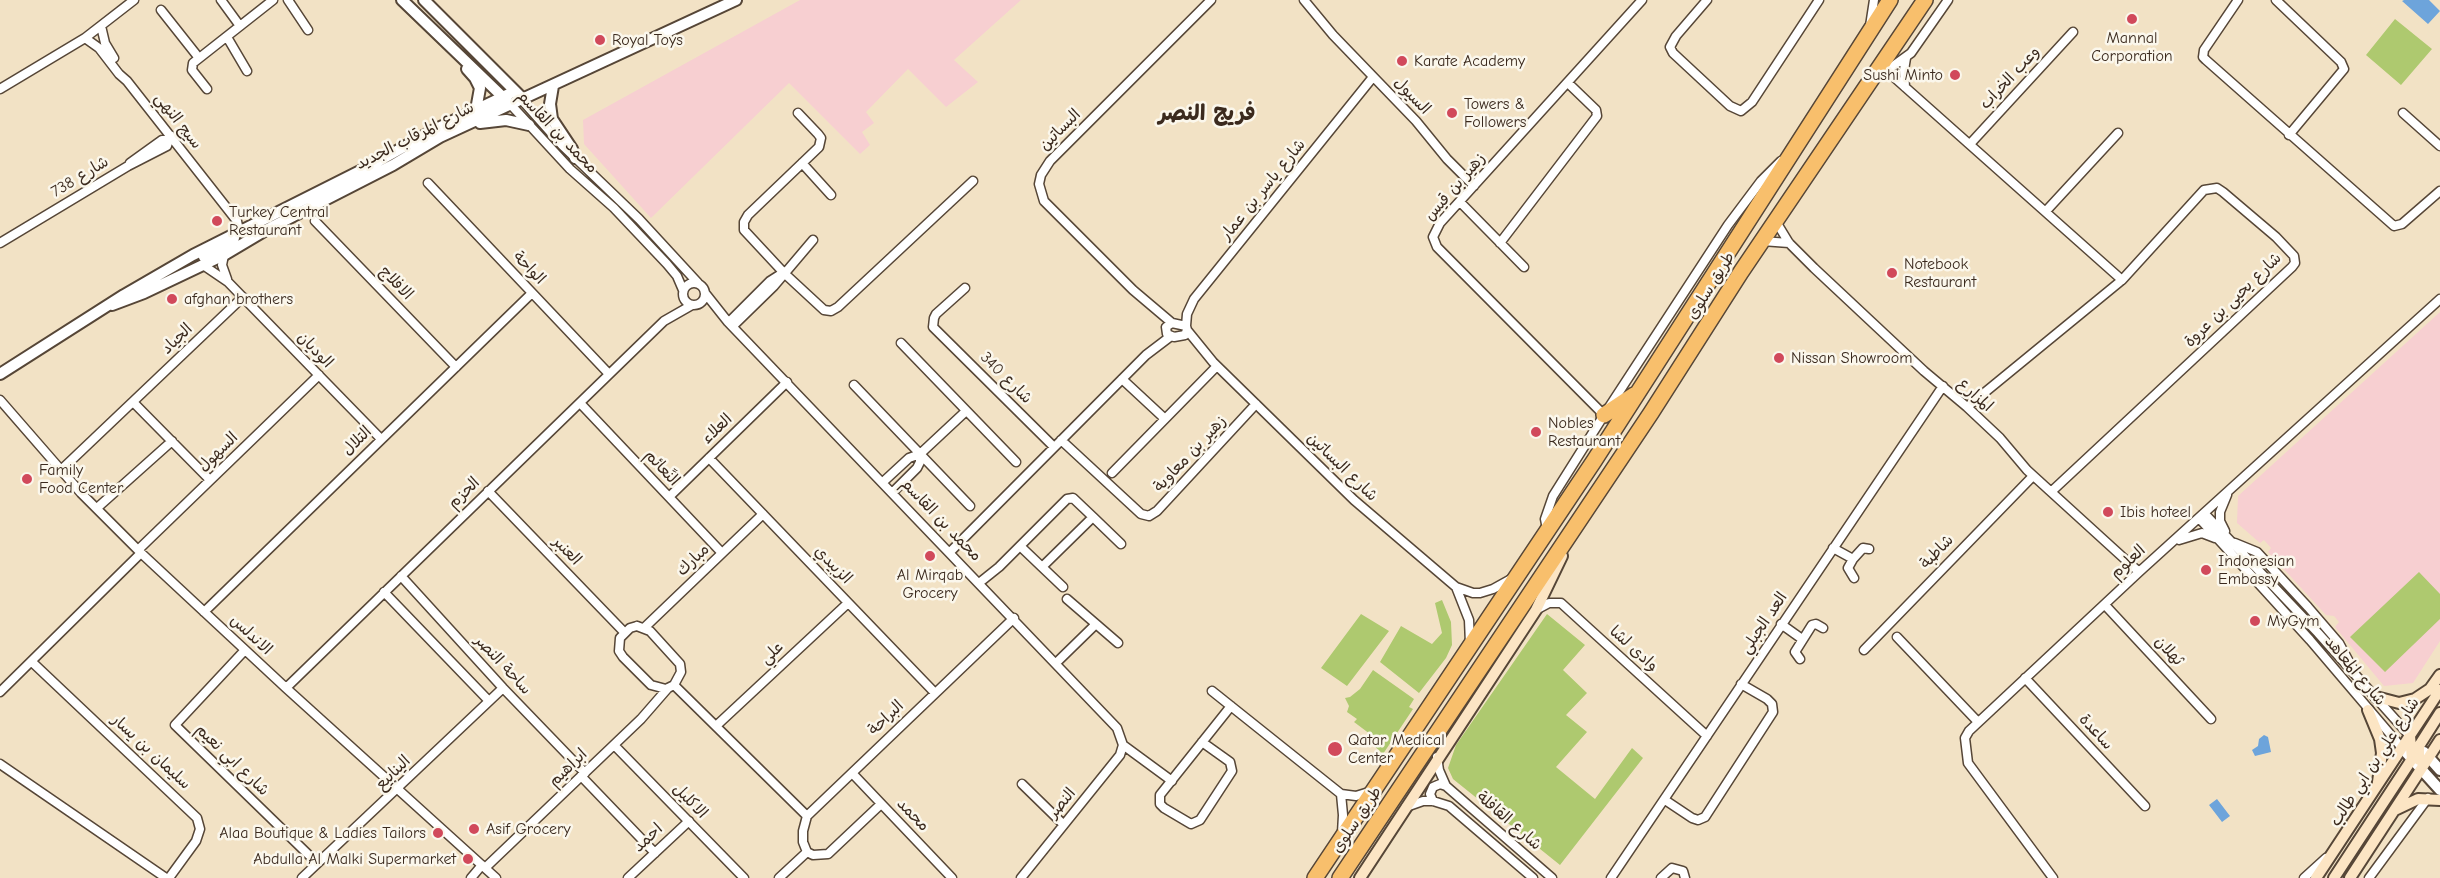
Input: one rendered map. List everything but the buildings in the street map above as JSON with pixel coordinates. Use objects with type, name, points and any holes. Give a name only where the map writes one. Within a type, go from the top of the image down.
[{"type":"highway","name":"طريق سلوى","points":[[1315,878],[1638,392],[1890,0]]},
{"type":"highway","name":"طريق سلوى","points":[[1340,878],[1775,220],[1925,0]]},
{"type":"highway","points":[[1604,415],[1638,392]]},
{"type":"main road","name":"طريق سلوى","points":[[1360,878],[1437,757],[1536,610],[1584,512]]},
{"type":"main road","points":[[2376,697],[2399,703],[2415,699],[2430,689],[2440,675]]},
{"type":"main road","name":"شارع علي بن ابي طالب","points":[[2316,878],[2440,690]]},
{"type":"main road","points":[[2368,710],[2380,739],[2382,753],[2377,786]]},
{"type":"main road","points":[[2421,769],[2419,746],[2440,713]]},
{"type":"main road","points":[[2334,878],[2412,759],[2410,736]]},
{"type":"main road","points":[[2350,878],[2440,740]]},
{"type":"main road","points":[[2394,811],[2410,801],[2434,799]]},
{"type":"street","points":[[0,89],[85,38],[134,0]]},
{"type":"street","points":[[221,0],[240,26]]},
{"type":"street","points":[[207,89],[191,68],[199,58],[273,0]]},
{"type":"street","points":[[288,0],[308,30]]},
{"type":"street","name":"محمد بن القاسم","points":[[402,0],[507,101],[574,173],[615,208],[677,276],[683,292]]},
{"type":"street","name":"محمد بن القاسم","points":[[424,0],[519,95],[575,158],[633,212],[698,283]]},
{"type":"street","name":"شارع المرقاب الجديد","points":[[112,305],[144,293],[224,255],[266,230],[393,165],[435,140],[468,125],[519,95],[553,86],[736,0]]},
{"type":"street","name":"البساتين","points":[[1169,331],[1135,297],[1133,290],[1044,201],[1040,193],[1041,175],[1050,160],[1211,0]]},
{"type":"street","name":"السيول","points":[[1304,0],[1333,35],[1416,121],[1474,186]]},
{"type":"street","name":"زهير بن قيس","points":[[1604,415],[1434,242],[1435,230],[1642,0]]},
{"type":"street","points":[[1707,0],[1676,36],[1670,47],[1677,57],[1730,106],[1741,111],[1752,102],[1819,0]]},
{"type":"street","name":"طريق سلوى","points":[[1869,30],[1874,0]]},
{"type":"street","name":"طريق سلوى","points":[[1869,82],[1906,58],[1917,46],[1948,0]]},
{"type":"street","points":[[2238,0],[2204,51],[2203,57],[2394,226],[2402,224],[2440,191]]},
{"type":"street","points":[[2276,0],[2341,62],[2344,69],[2289,135]]},
{"type":"street","points":[[161,10],[199,58]]},
{"type":"street","points":[[101,26],[105,43],[127,81]]},
{"type":"street","name":"وعب الخراب","points":[[1970,144],[2073,32]]},
{"type":"street","points":[[226,36],[247,71]]},
{"type":"street","name":"سيج النهي","points":[[85,38],[99,48],[127,81],[237,221],[239,231]]},
{"type":"street","points":[[446,41],[451,53],[478,82],[480,93],[476,110]]},
{"type":"street","points":[[1905,87],[1906,58]]},
{"type":"street","points":[[1887,71],[2122,280]]},
{"type":"street","name":"شارع ياسر بن عمار","points":[[1186,328],[1187,314],[1194,299],[1373,77]]},
{"type":"street","points":[[1500,243],[1597,116],[1596,110],[1568,83]]},
{"type":"street","points":[[553,86],[550,104],[552,119],[572,149],[575,158]]},
{"type":"street","name":"شارع المرقاب الجديد","points":[[0,374],[176,264],[363,170],[432,130],[476,110],[507,101]]},
{"type":"street","points":[[798,113],[821,138],[819,147],[747,215],[744,230],[784,273],[824,310],[831,311],[838,308],[973,181]]},
{"type":"street","points":[[2403,113],[2440,146]]},
{"type":"street","points":[[468,125],[506,120],[529,125]]},
{"type":"street","points":[[2046,211],[2118,134]]},
{"type":"street","name":"شارع 738","points":[[0,243],[128,166],[162,140],[171,138]]},
{"type":"street","name":"طريق سلوى","points":[[1547,530],[1545,519],[1553,496],[1604,415],[1742,206],[1776,165],[1791,154]]},
{"type":"street","points":[[802,163],[831,195]]},
{"type":"street","name":"الواحة","points":[[428,183],[609,374]]},
{"type":"street","name":"شارع يحيى بن عروة","points":[[1967,407],[2122,280],[2197,195],[2210,188],[2223,192],[2260,222],[2291,252],[2295,260],[2292,267],[2052,491]]},
{"type":"street","points":[[1460,202],[1524,267]]},
{"type":"street","name":"المزارع","points":[[1775,220],[1789,243],[1916,364],[2000,438],[2033,476],[2139,572]]},
{"type":"street","name":"الافلاج","points":[[315,221],[456,367]]},
{"type":"street","points":[[181,276],[190,265],[230,243],[239,231]]},
{"type":"street","points":[[730,324],[774,286],[813,240]]},
{"type":"street","points":[[1762,241],[1789,243]]},
{"type":"street","points":[[224,255],[223,270],[228,282]]},
{"type":"street","name":"الوديان","points":[[203,265],[228,282],[381,439]]},
{"type":"street","points":[[691,283],[698,283],[703,287],[705,293],[703,301],[694,305],[686,302],[683,292],[691,283]]},
{"type":"street","name":"شارع 340","points":[[965,288],[934,318],[933,327],[1054,447]]},
{"type":"street","name":"الحزم","points":[[286,688],[664,321],[683,292]]},
{"type":"street","name":"التلال","points":[[204,612],[532,293]]},
{"type":"street","name":"محمد بن القاسم","points":[[705,293],[730,324],[1117,728],[1123,745]]},
{"type":"street","name":"الجياد","points":[[60,471],[243,297]]},
{"type":"street","name":"العلوم","points":[[2053,878],[1968,763],[1965,738],[1978,722],[2139,572],[2440,299]]},
{"type":"street","name":"محمد بن القاسم","points":[[694,305],[730,324]]},
{"type":"street","name":"الحزم","points":[[664,321],[694,305]]},
{"type":"street","points":[[950,552],[1169,331],[1186,328]]},
{"type":"street","points":[[1169,331],[1183,336],[1186,328]]},
{"type":"street","name":"شارع البساتين","points":[[1186,328],[1215,364]]},
{"type":"street","name":"شارع البساتين","points":[[1169,331],[1215,364],[1354,500],[1456,587],[1469,620],[1470,648]]},
{"type":"street","points":[[901,343],[965,412],[1016,462]]},
{"type":"street","points":[[1112,473],[1215,364]]},
{"type":"street","name":"السهول","points":[[0,692],[210,480],[319,375]]},
{"type":"street","points":[[1122,379],[1164,418]]},
{"type":"street","name":"العلاء","points":[[669,497],[787,382]]},
{"type":"street","points":[[854,385],[970,507]]},
{"type":"street","name":"العد الجبلي","points":[[1611,878],[1943,386]]},
{"type":"street","name":"الاندلس","points":[[0,400],[60,471],[139,551],[496,878]]},
{"type":"street","points":[[133,402],[210,480]]},
{"type":"street","name":"النًعائم","points":[[580,403],[722,553]]},
{"type":"street","name":"زهير بن معاوية","points":[[1061,440],[1141,514],[1149,516],[1157,511],[1256,404]]},
{"type":"street","points":[[883,482],[905,461],[920,454],[965,412]]},
{"type":"street","points":[[97,508],[172,441]]},
{"type":"street","points":[[893,492],[917,468],[920,454]]},
{"type":"street","name":"الزبيدي","points":[[709,458],[935,693]]},
{"type":"street","name":"شاطبة","points":[[1864,650],[2033,476]]},
{"type":"street","name":"العنبر","points":[[488,491],[624,632]]},
{"type":"street","points":[[2227,541],[2220,522],[2220,512],[2228,492]]},
{"type":"street","points":[[981,585],[996,574],[999,567],[1070,498],[1120,544]]},
{"type":"street","name":"مبارك","points":[[644,628],[763,513]]},
{"type":"street","name":"شارع المعاهد","points":[[2202,516],[2302,615],[2440,770]]},
{"type":"street","points":[[1042,567],[1093,518]]},
{"type":"street","points":[[2170,544],[2202,533],[2227,541]]},
{"type":"street","name":"شارع المعاهد","points":[[2227,541],[2368,710],[2440,790]]},
{"type":"street","points":[[1020,546],[1063,587]]},
{"type":"street","points":[[1833,548],[1853,559]]},
{"type":"street","points":[[1854,578],[1848,568],[1860,549],[1869,549]]},
{"type":"street","name":"ساحة النصر","points":[[401,576],[655,853]]},
{"type":"street","points":[[1456,587],[1473,593],[1485,592],[1516,576]]},
{"type":"street","points":[[384,592],[489,701]]},
{"type":"street","points":[[1067,599],[1118,643]]},
{"type":"street","name":"علي","points":[[716,726],[848,603]]},
{"type":"street","name":"وادى لشا","points":[[1536,610],[1549,603],[1561,603],[1707,736]]},
{"type":"street","name":"ثهلان","points":[[2105,605],[2211,719]]},
{"type":"street","name":"البراحة","points":[[807,816],[1014,618]]},
{"type":"street","points":[[1056,663],[1096,624]]},
{"type":"street","points":[[1781,624],[1802,639]]},
{"type":"street","points":[[1800,659],[1795,652],[1812,625],[1823,628]]},
{"type":"street","points":[[637,626],[644,628],[680,664],[681,672],[671,687],[658,689],[651,685],[623,657],[618,645],[624,632],[637,626]]},
{"type":"street","points":[[1897,637],[1978,722]]},
{"type":"street","name":"شارع ابي نعيم","points":[[245,650],[175,725],[317,863]]},
{"type":"street","name":"سليمان بن يسار","points":[[32,662],[197,818],[200,829],[196,841],[168,878]]},
{"type":"street","name":"ساعدة","points":[[2025,678],[2145,806]]},
{"type":"street","points":[[1665,800],[1698,819],[1704,817],[1711,807],[1773,712],[1772,704],[1767,699],[1741,684]]},
{"type":"street","points":[[671,687],[716,726],[807,816],[803,831],[807,852]]},
{"type":"street","name":"ابراهيم","points":[[471,878],[614,745],[671,687]]},
{"type":"street","name":"الينابيع","points":[[302,878],[503,688]]},
{"type":"street","name":"طريق سلوى","points":[[1212,691],[1341,794],[1356,796],[1375,790]]},
{"type":"street","points":[[1202,742],[1230,762],[1232,771],[1197,823],[1187,823],[1160,804],[1160,795],[1172,781],[1202,742],[1231,706]]},
{"type":"street","name":"الاكليل","points":[[614,745],[744,878]]},
{"type":"street","points":[[1123,745],[1172,781]]},
{"type":"street","name":"النصر","points":[[1021,878],[1114,764],[1123,745]]},
{"type":"street","points":[[1437,757],[1439,770],[1446,786]]},
{"type":"street","points":[[0,764],[168,878]]},
{"type":"street","name":"محمد","points":[[852,773],[952,878]]},
{"type":"street","points":[[1022,783],[1063,824]]},
{"type":"street","points":[[1403,809],[1416,802],[1433,801],[1430,794],[1433,787],[1440,784],[1446,786]]},
{"type":"street","name":"شارع القافلة","points":[[1446,786],[1552,878]]},
{"type":"street","name":"طريق سلوى","points":[[1341,794],[1342,836]]},
{"type":"street","points":[[2368,878],[2434,799]]},
{"type":"street","name":"شارع القافلة","points":[[1433,801],[1449,806],[1533,878]]},
{"type":"street","points":[[807,852],[813,855],[828,854],[881,804]]},
{"type":"street","name":"احمد","points":[[628,878],[689,821]]},
{"type":"street","name":"شارع علي بن ابي طالب","points":[[2304,878],[2335,850]]},
{"type":"street","points":[[779,878],[807,852]]},
{"type":"street","points":[[1661,878],[1672,868],[1683,871],[1685,878]]},
{"type":"shaded area","points":[[800,0],[1021,0],[954,60],[978,82],[946,107],[908,69],[866,112],[874,123],[862,132],[870,145],[860,154],[789,83],[651,218],[584,144],[583,120]]},
{"type":"shaded area","points":[[2440,312],[2440,641],[2413,683],[2384,686],[2335,627],[2339,622],[2334,616],[2326,615],[2268,552],[2271,548],[2264,540],[2260,543],[2237,523],[2238,496]]},
{"type":"green space","points":[[2395,19],[2432,49],[2401,85],[2366,55]]},
{"type":"green space","points":[[2419,572],[2440,594],[2440,619],[2385,672],[2350,637]]},
{"type":"green space","points":[[1442,600],[1451,622],[1452,645],[1446,658],[1419,693],[1380,662],[1401,626],[1432,644],[1442,633],[1435,603]]},
{"type":"green space","points":[[1361,614],[1389,631],[1347,686],[1321,668]]},
{"type":"green space","points":[[1547,614],[1585,645],[1563,670],[1587,693],[1566,715],[1587,732],[1556,767],[1595,799],[1632,748],[1643,758],[1560,865],[1453,779],[1448,768],[1456,745]]},
{"type":"green space","points":[[1373,670],[1414,699],[1409,707],[1413,709],[1383,754],[1371,743],[1374,737],[1354,722],[1357,719],[1347,712],[1349,706],[1345,698],[1360,689]]},
{"type":"water","points":[[2429,0],[2440,11],[2428,24],[2402,1]]},
{"type":"water","points":[[2264,735],[2268,737],[2271,752],[2255,756],[2252,750],[2258,746],[2259,739]]},
{"type":"water","points":[[2217,799],[2230,816],[2222,822],[2209,805]]},
{"type":"place","name":"Mannal Corporation","points":[[2132,19]]},
{"type":"place","name":"Royal Toys","points":[[600,40]]},
{"type":"place","name":"Karate Academy","points":[[1402,61]]},
{"type":"place","name":"Sushi Minto","points":[[1955,75]]},
{"type":"place","name":"Towers & Followers","points":[[1452,113]]},
{"type":"place","name":"Turkey Central Restaurant","points":[[217,221]]},
{"type":"place","name":"Notebook Restaurant","points":[[1892,273]]},
{"type":"place","name":"afghan brothers","points":[[172,299]]},
{"type":"place","name":"Nissan Showroom","points":[[1779,358]]},
{"type":"place","name":"Nobles Restaurant","points":[[1536,432]]},
{"type":"place","name":"Family Food Center","points":[[27,479]]},
{"type":"place","name":"Ibis hoteel","points":[[2108,512]]},
{"type":"place","name":"Al Mirqab Grocery","points":[[930,556]]},
{"type":"place","name":"Indonesian Embassy","points":[[2206,570]]},
{"type":"place","name":"MyGym","points":[[2255,621]]},
{"type":"place","name":"Qatar Medical Center","points":[[1335,749]]},
{"type":"place","name":"Asif Grocery","points":[[474,829]]},
{"type":"place","name":"Alaa Boutique & Ladies Tailors","points":[[438,833]]},
{"type":"place","name":"Abdulla Al Malki Supermarket","points":[[468,859]]},
{"type":"district","name":"فريج النصر","points":[[1207,114]]}]
